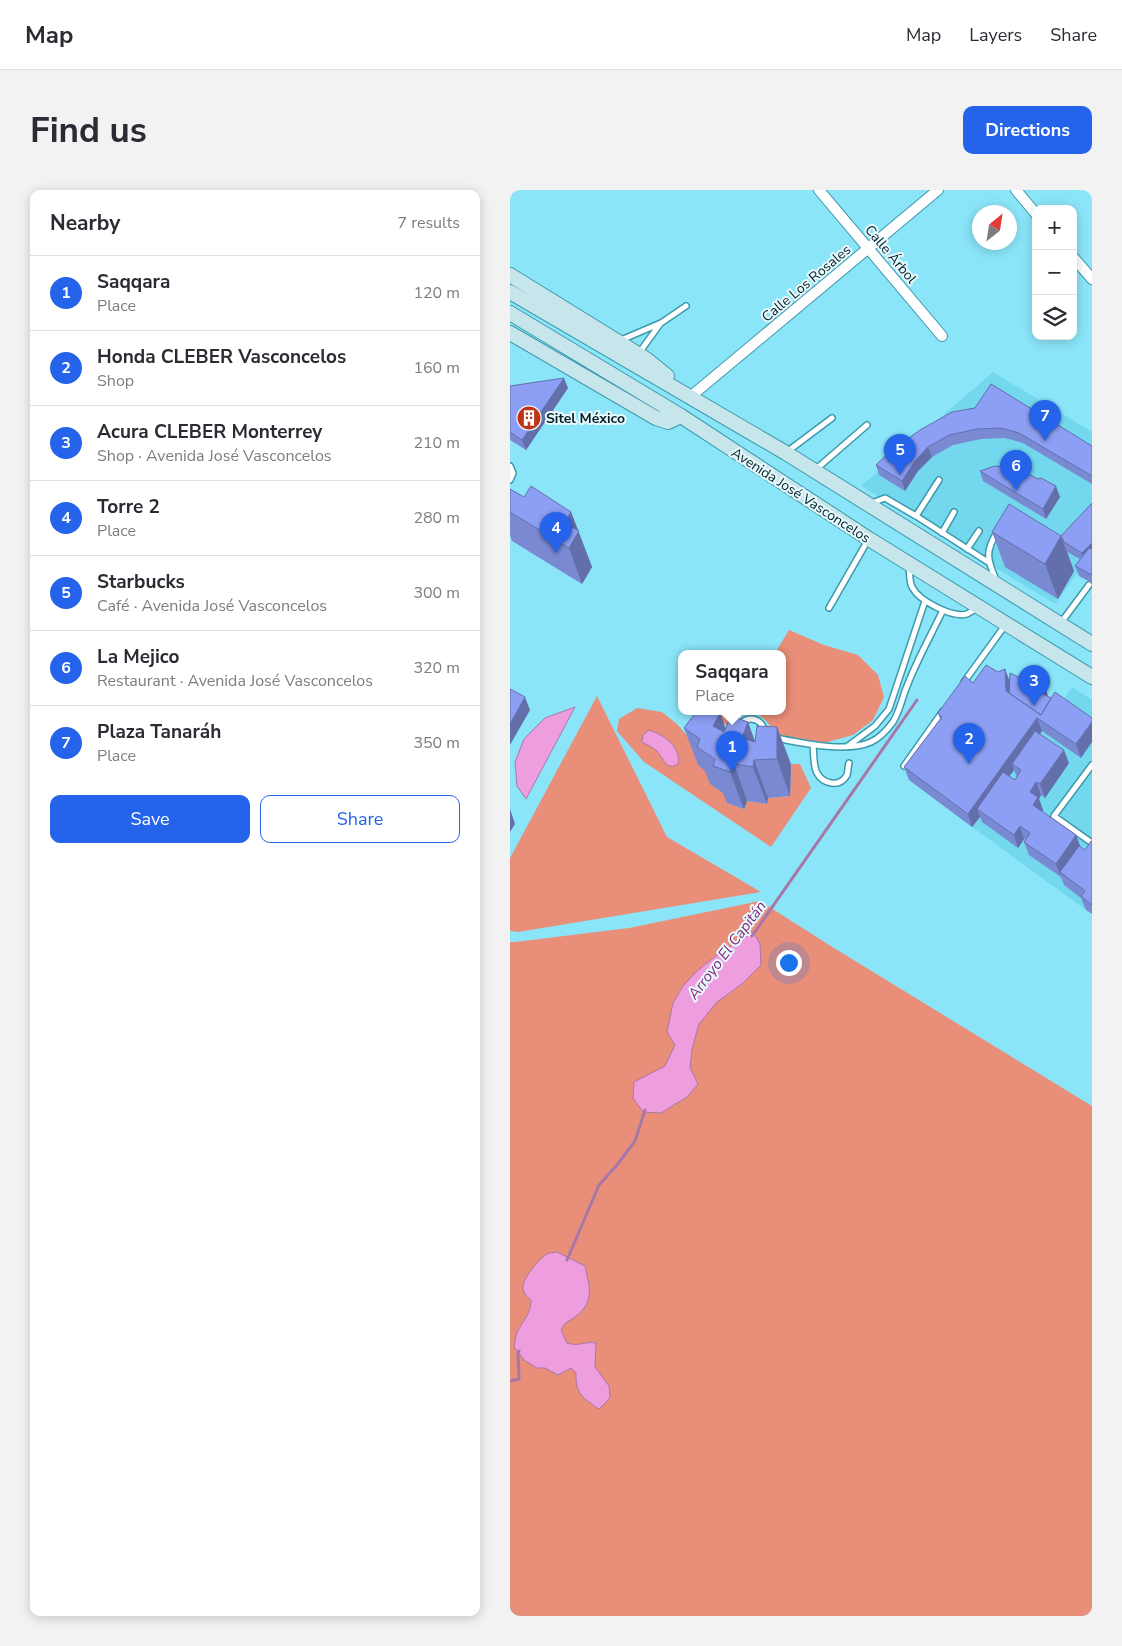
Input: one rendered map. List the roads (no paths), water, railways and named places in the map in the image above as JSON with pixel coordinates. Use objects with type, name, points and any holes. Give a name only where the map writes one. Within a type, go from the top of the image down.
[{"type":"main road","points":[[510,276],[612,345]]},
{"type":"main road","points":[[510,292],[612,345]]},
{"type":"main road","name":"Avenida José Vasconcelos","points":[[510,313],[680,416],[869,539],[1092,677]]},
{"type":"main road","points":[[510,333],[656,418],[668,422],[680,416]]},
{"type":"main road","name":"Avenida José Vasconcelos","points":[[612,345],[664,373],[690,397],[786,453],[1060,624],[1091,640]]},
{"type":"street","name":"Calle Árbol","points":[[819,190],[942,336]]},
{"type":"street","name":"Calle Los Rosales","points":[[690,397],[938,190]]},
{"type":"street","points":[[1016,190],[1032,209]]},
{"type":"street","points":[[1077,262],[1092,279]]},
{"type":"lane","points":[[612,345],[660,323],[686,306]]},
{"type":"lane","points":[[635,358],[660,323]]},
{"type":"lane","points":[[786,453],[832,418]]},
{"type":"lane","points":[[814,471],[867,426]]},
{"type":"lane","points":[[510,466],[513,473],[510,480]]},
{"type":"lane","points":[[916,516],[939,480]]},
{"type":"lane","points":[[869,505],[885,498],[988,562]]},
{"type":"lane","points":[[942,533],[954,512]]},
{"type":"lane","points":[[999,587],[988,562],[989,549],[1001,526]]},
{"type":"lane","points":[[968,549],[980,531]]},
{"type":"lane","points":[[829,608],[869,539]]},
{"type":"lane","points":[[909,564],[911,584],[915,592],[925,601],[942,610],[962,614],[968,614],[979,607]]},
{"type":"lane","points":[[1060,624],[1089,588]]},
{"type":"lane","points":[[847,747],[875,726],[889,709],[925,601]]},
{"type":"lane","points":[[763,736],[813,745],[847,747],[862,745],[879,738],[894,721],[898,713],[907,685],[942,610]]},
{"type":"lane","points":[[960,687],[1006,624]]},
{"type":"lane","points":[[904,766],[949,703]]},
{"type":"lane","points":[[747,719],[755,719],[764,728],[763,736],[761,740],[753,745],[744,743],[738,736],[738,727],[747,719]]},
{"type":"lane","points":[[813,745],[816,772],[825,782],[834,784],[841,781],[847,775],[849,763]]},
{"type":"lane","points":[[1092,764],[1054,816],[1092,843]]},
{"type":"water","points":[[575,707],[526,799],[517,786],[515,762],[524,739],[545,718]]},
{"type":"water","points":[[649,730],[670,742],[677,752],[678,764],[674,766],[668,765],[657,751],[642,742],[643,735]]},
{"type":"water","points":[[753,932],[760,944],[761,965],[742,984],[717,1002],[699,1024],[692,1049],[690,1068],[698,1084],[687,1097],[661,1113],[643,1112],[633,1098],[634,1082],[665,1066],[675,1045],[667,1032],[673,1003],[683,986],[697,971],[726,948],[736,944]]},
{"type":"water","points":[[557,1252],[585,1266],[589,1287],[586,1305],[561,1330],[567,1343],[596,1343],[595,1367],[609,1386],[610,1398],[599,1409],[579,1391],[576,1373],[571,1368],[558,1375],[545,1368],[537,1368],[524,1360],[514,1347],[515,1339],[531,1304],[531,1300],[523,1289],[526,1278],[541,1259],[549,1253]]},
{"type":"waterway","name":"Arroyo El Capitán","points":[[752,936],[917,700]]},
{"type":"waterway","name":"Arroyo El Capitán","points":[[567,1260],[599,1185],[635,1141],[645,1110]]},
{"type":"waterway","name":"Arroyo El Capitán","points":[[510,1381],[519,1379],[519,1351]]},
{"type":"place","name":"Sitel México","points":[[529,418]]},
{"type":"place","name":"Plaza Tanaráh","points":[[1045,441]]},
{"type":"place","name":"Starbucks","points":[[900,475]]},
{"type":"place","name":"La Mejico","points":[[1016,491]]},
{"type":"place","name":"Torre 2","points":[[556,553]]},
{"type":"place","name":"Acura CLEBER Monterrey","points":[[1034,706]]},
{"type":"place","name":"Honda CLEBER Vasconcelos","points":[[969,764]]},
{"type":"place","name":"Saqqara","points":[[732,772]]}]
